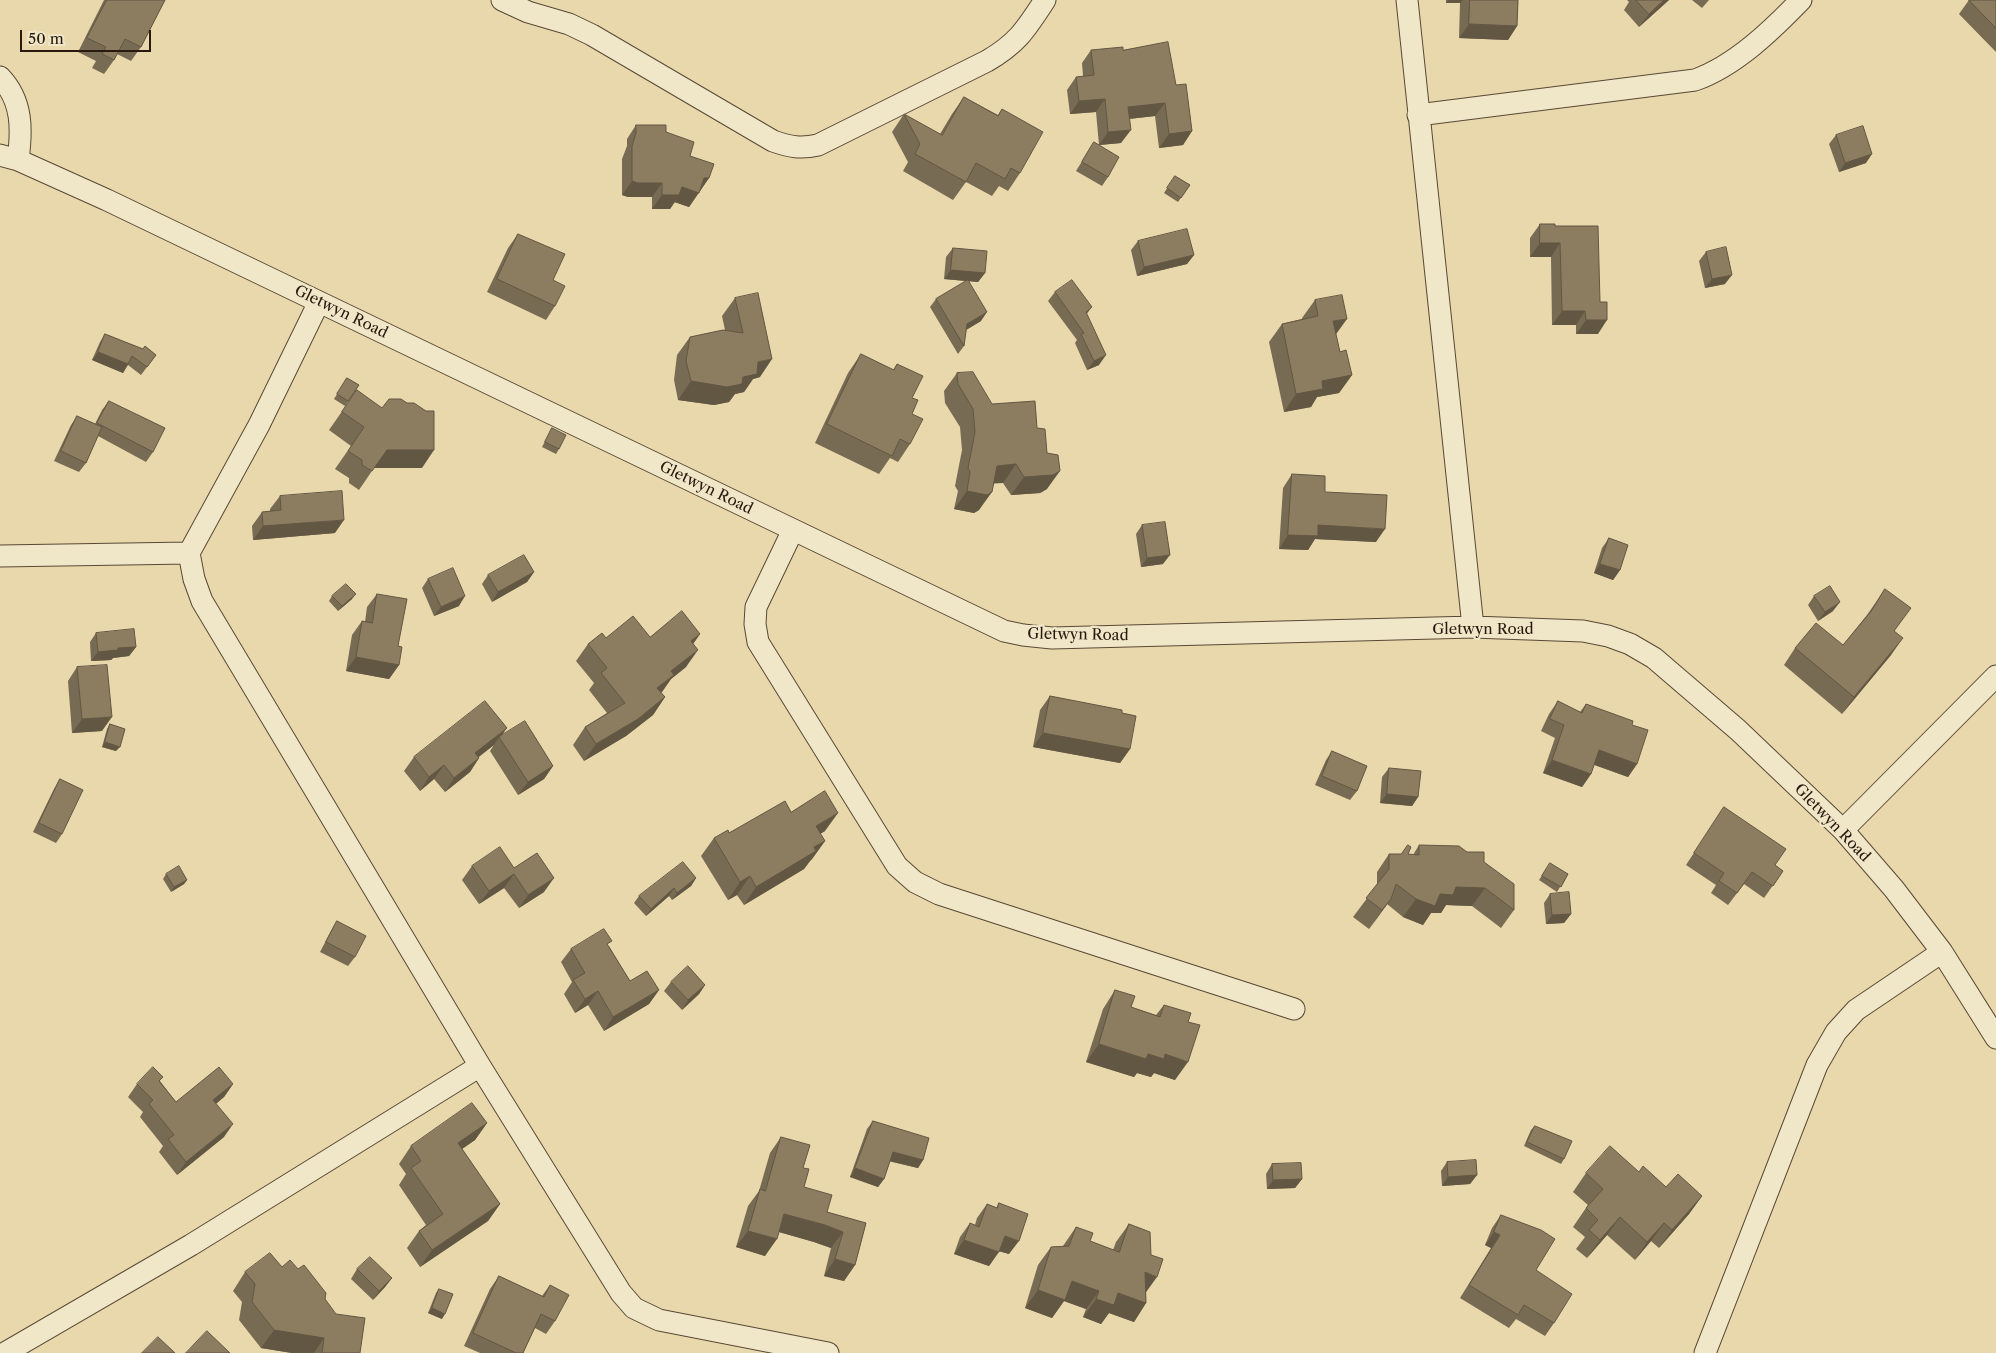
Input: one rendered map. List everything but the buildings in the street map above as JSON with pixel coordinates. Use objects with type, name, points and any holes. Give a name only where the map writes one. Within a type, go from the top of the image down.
[{"type":"street","points":[[502,0],[528,12],[569,24],[773,141],[792,148],[804,148],[818,145],[1001,53],[1023,34],[1045,0]]},
{"type":"street","points":[[1407,0],[1473,628]]},
{"type":"street","points":[[1418,115],[1695,80],[1715,73],[1733,62],[1801,0]]},
{"type":"street","points":[[0,77],[9,86],[19,110],[21,126],[9,158]]},
{"type":"street","name":"Gletwyn Road","points":[[9,158],[319,302],[987,624],[1023,635],[1062,637],[1473,628],[1583,631],[1608,636],[1630,644],[1654,658],[1731,724],[1843,830],[1894,889],[1942,952],[1996,1038]]},
{"type":"street","points":[[319,302],[259,425],[189,553],[194,580],[202,600],[480,1066],[621,1293],[634,1308],[660,1320],[828,1353]]},
{"type":"street","points":[[793,530],[756,606],[755,624],[758,642],[897,866],[915,882],[939,894],[1294,1009]]},
{"type":"street","points":[[0,556],[189,553]]},
{"type":"street","points":[[1843,830],[1996,676]]},
{"type":"street","points":[[1705,1353],[1817,1064],[1836,1032],[1856,1010],[1942,952]]},
{"type":"street","points":[[6,1353],[191,1245],[480,1066]]}]
